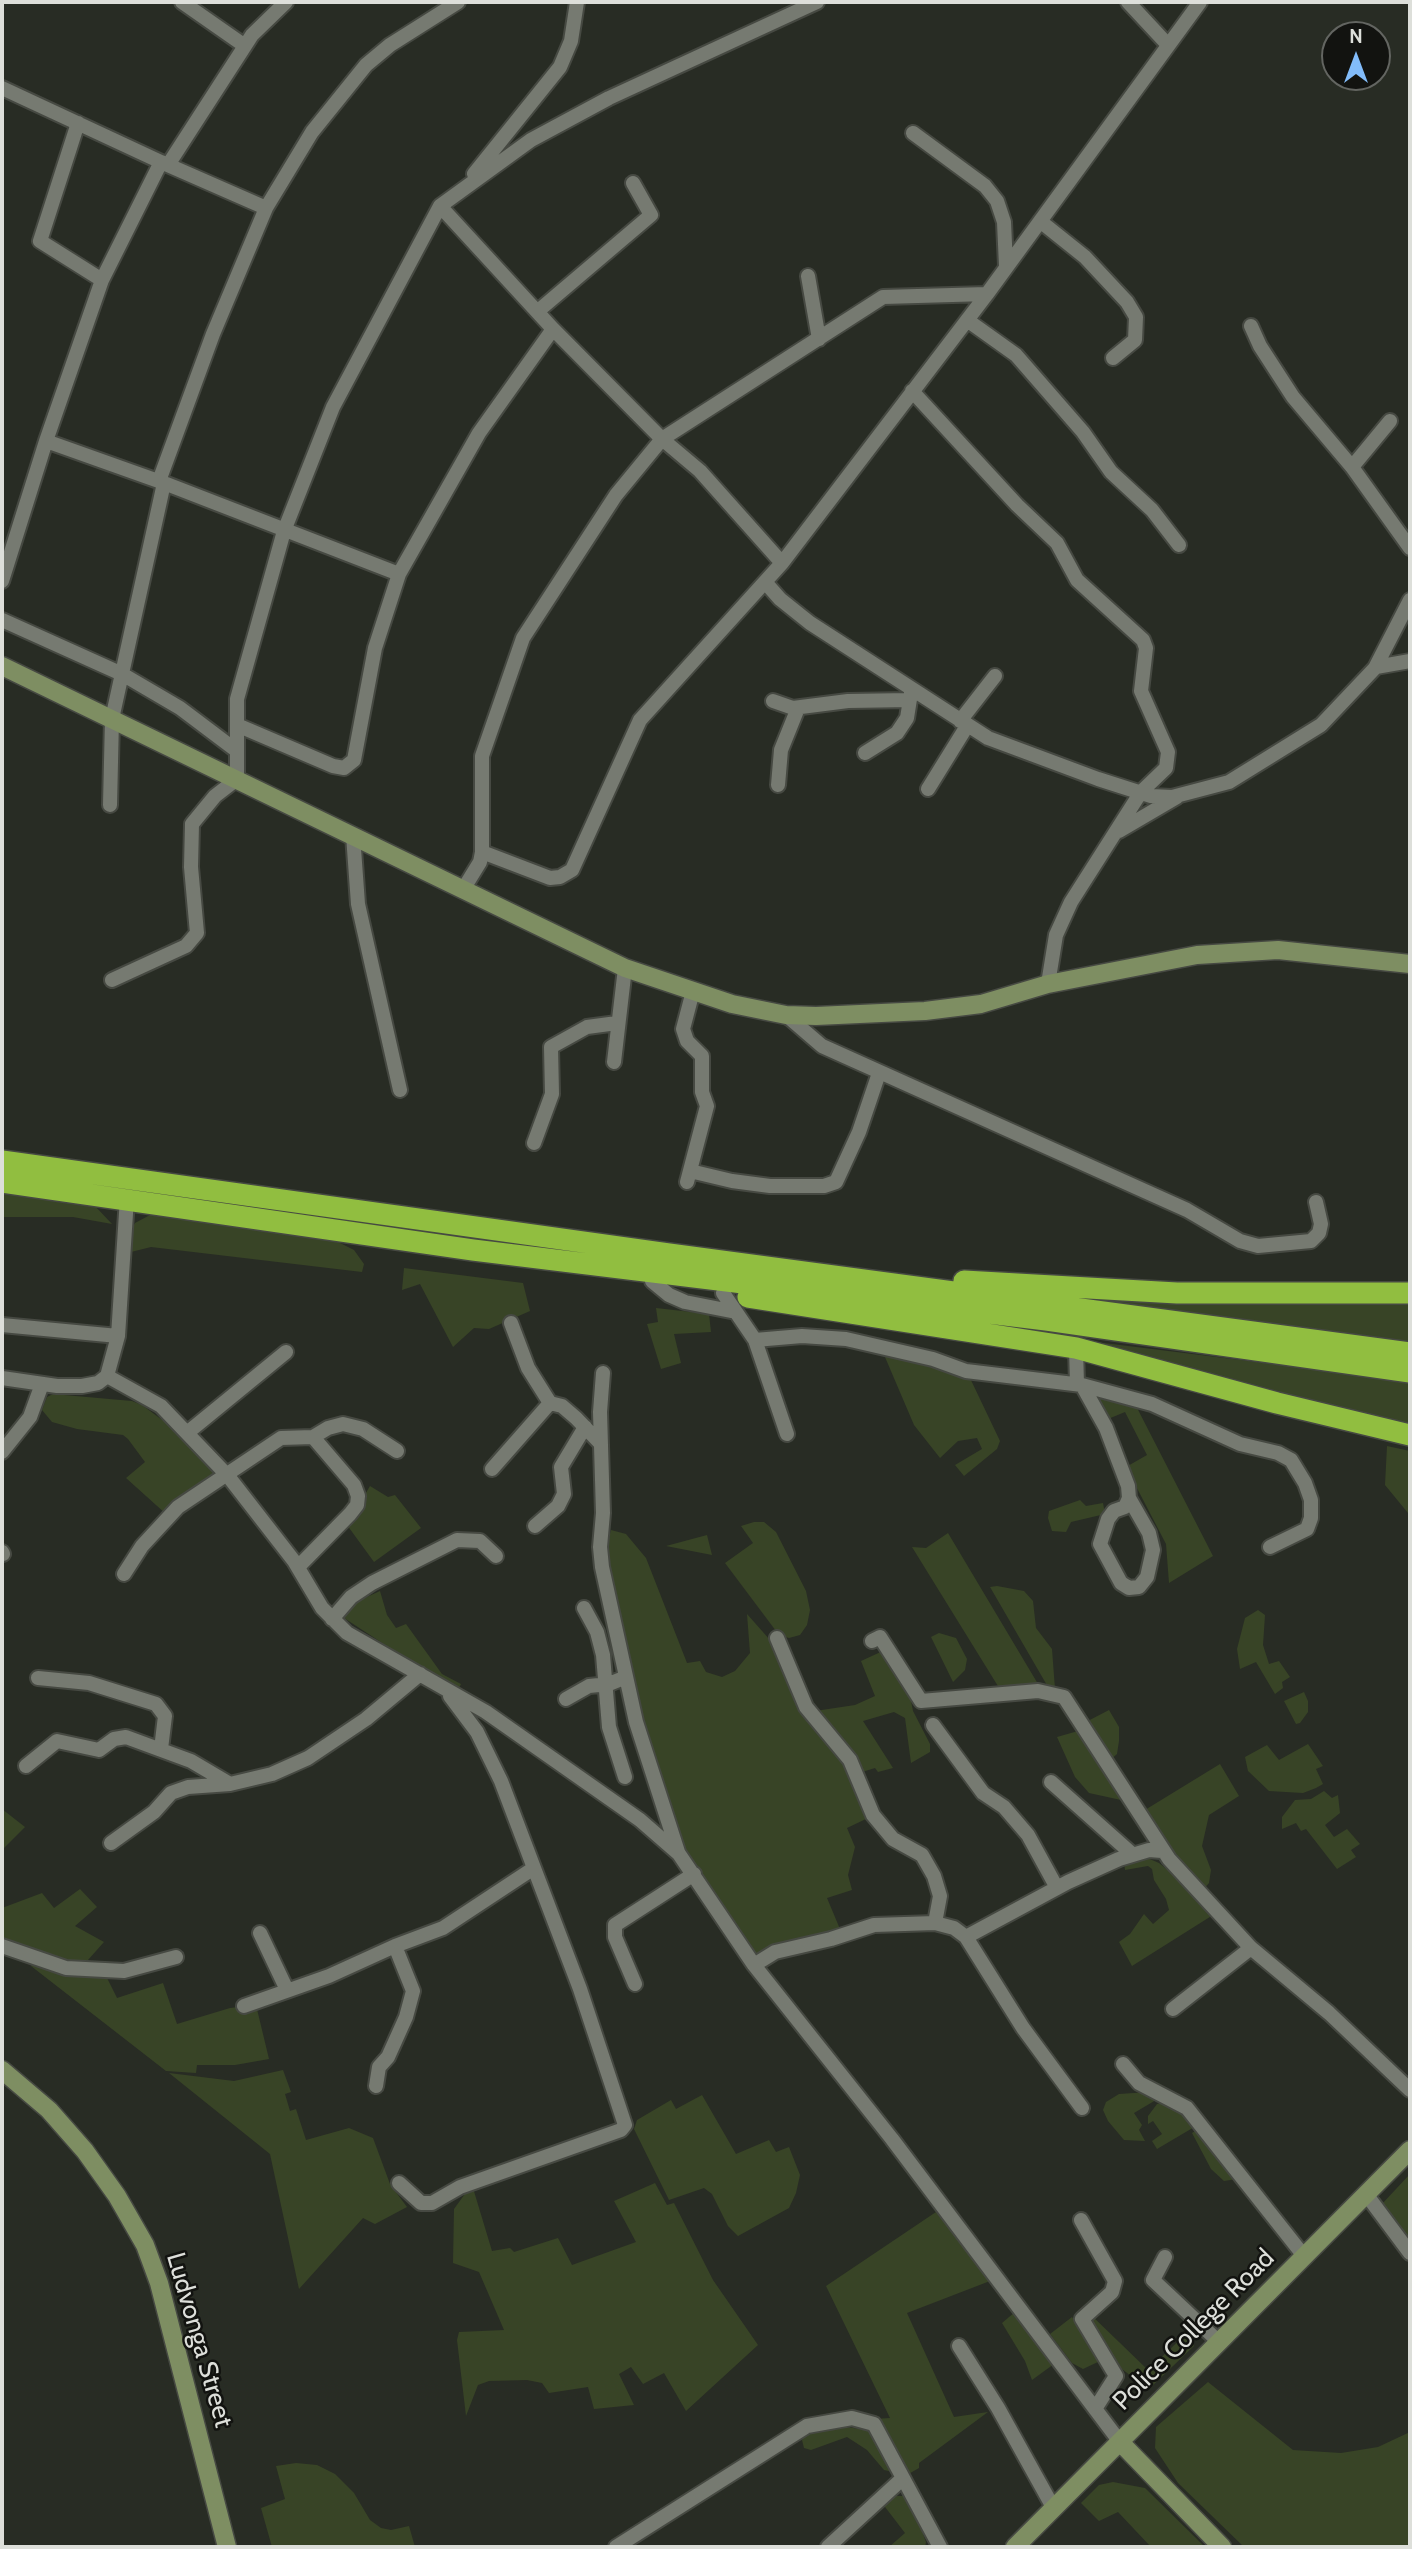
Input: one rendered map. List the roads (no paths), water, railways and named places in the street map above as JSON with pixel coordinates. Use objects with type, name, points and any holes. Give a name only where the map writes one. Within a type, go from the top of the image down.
[{"type":"highway","points":[[2,1161],[1410,1353]]},
{"type":"highway","points":[[2,1182],[473,1250],[1076,1349],[1277,1403],[1410,1434]]},
{"type":"highway","points":[[473,1250],[1046,1320],[1410,1372]]},
{"type":"highway","points":[[669,1254],[955,1280],[1164,1292],[1410,1293]]},
{"type":"street","points":[[181,2],[245,46]]},
{"type":"street","points":[[2,581],[46,441],[102,279],[164,164],[245,46],[286,2]]},
{"type":"street","points":[[110,805],[112,719],[162,482],[213,334],[266,208],[312,132],[366,65],[390,45],[457,2]]},
{"type":"street","points":[[461,189],[560,66],[571,41],[577,2]]},
{"type":"street","points":[[237,779],[237,725],[241,679],[284,531],[333,407],[440,206],[531,140],[609,98],[817,2]]},
{"type":"street","points":[[1128,2],[1168,46]]},
{"type":"street","points":[[482,852],[551,878],[560,877],[572,870],[640,720],[782,563],[967,320],[1200,2]]},
{"type":"street","points":[[2,88],[164,164],[266,208]]},
{"type":"street","points":[[78,123],[40,241],[44,246],[102,279]]},
{"type":"street","points":[[913,133],[985,186],[998,201],[1004,222],[1006,266]]},
{"type":"street","points":[[538,311],[650,215],[633,183]]},
{"type":"street","points":[[440,206],[553,329],[662,439],[700,471],[782,563]]},
{"type":"street","points":[[1040,221],[1085,257],[1127,302],[1136,317],[1135,340],[1113,358]]},
{"type":"street","points":[[808,276],[819,339]]},
{"type":"street","points":[[464,888],[480,862],[482,852],[482,756],[523,638],[616,495],[662,439],[883,297],[986,293]]},
{"type":"street","points":[[967,320],[1016,355],[1091,442],[1111,472],[1152,510],[1179,545]]},
{"type":"street","points":[[1251,326],[1260,346],[1293,397],[1352,467],[1410,548]]},
{"type":"street","points":[[237,725],[333,766],[344,768],[351,764],[357,747],[382,624],[399,574],[479,433],[553,329]]},
{"type":"street","points":[[912,391],[1017,505],[1057,543],[1077,580],[1143,640],[1146,655],[1141,691],[1163,739],[1168,760],[1160,776],[1141,793],[1072,901],[1061,924],[1048,984]]},
{"type":"street","points":[[1352,467],[1390,421]]},
{"type":"street","points":[[46,441],[162,482],[399,574]]},
{"type":"street","points":[[765,582],[780,599],[810,623],[911,694],[988,738],[1032,756],[1151,796],[1181,795],[1229,782],[1321,725],[1376,667],[1410,600]]},
{"type":"street","points":[[2,620],[122,674],[180,708],[237,751]]},
{"type":"street","points":[[1376,667],[1410,661]]},
{"type":"street","points":[[2,666],[625,968],[732,1004],[786,1015],[872,1016],[925,1012],[981,1004],[1048,984],[1197,955],[1278,950],[1410,964]]},
{"type":"street","points":[[928,789],[964,723],[995,676]]},
{"type":"street","points":[[773,701],[783,708],[798,708],[911,694]]},
{"type":"street","points":[[865,752],[897,733],[907,719],[911,694]]},
{"type":"street","points":[[778,785],[781,750],[798,708]]},
{"type":"street","points":[[112,980],[186,946],[197,934],[196,897],[191,867],[192,824],[195,816],[215,796],[237,779]]},
{"type":"street","points":[[1115,834],[1181,795]]},
{"type":"street","points":[[353,835],[358,904],[400,1090]]},
{"type":"street","points":[[614,1062],[625,968]]},
{"type":"street","points":[[693,991],[683,1029],[687,1041],[702,1056],[702,1092],[707,1106],[689,1177],[770,1185],[824,1186],[836,1181],[859,1132],[878,1073]]},
{"type":"street","points":[[786,1015],[822,1046],[1187,1210],[1240,1241],[1258,1246],[1311,1241],[1319,1233],[1321,1224],[1316,1202]]},
{"type":"street","points":[[534,1143],[552,1094],[551,1047],[587,1027],[617,1023]]},
{"type":"street","points":[[2,1378],[82,1386],[98,1383],[107,1376],[118,1336],[127,1198]]},
{"type":"street","points":[[652,1281],[669,1295],[685,1302],[736,1312]]},
{"type":"street","points":[[723,1293],[755,1340],[787,1434]]},
{"type":"street","points":[[512,1323],[527,1368],[551,1403],[562,1406],[601,1444]]},
{"type":"street","points":[[2,1325],[118,1336]]},
{"type":"street","points":[[755,1340],[802,1336],[846,1339],[923,1356],[966,1371],[1080,1384],[1152,1404],[1240,1444],[1278,1452],[1291,1460],[1311,1500],[1311,1518],[1307,1529],[1270,1547]]},
{"type":"street","points":[[1076,1349],[1080,1384],[1112,1441],[1123,1468],[1129,1498],[1149,1533],[1153,1550],[1147,1577],[1139,1587],[1129,1588],[1121,1583],[1100,1544],[1108,1519],[1114,1511],[1125,1507],[1129,1498]]},
{"type":"street","points":[[187,1433],[286,1352]]},
{"type":"street","points":[[603,1373],[603,1513],[600,1547],[636,1722],[679,1854]]},
{"type":"street","points":[[107,1376],[161,1406],[229,1476],[298,1567],[322,1608],[347,1633],[486,1712],[640,1820],[679,1854],[754,1965],[892,2139],[1120,2442],[1222,2547]]},
{"type":"street","points":[[2,1452],[30,1417],[42,1384]]},
{"type":"street","points":[[492,1469],[551,1403]]},
{"type":"street","points":[[124,1574],[142,1546],[178,1507],[199,1490],[229,1476],[281,1438],[313,1437],[328,1428],[344,1424],[363,1429],[397,1451]]},
{"type":"street","points":[[535,1526],[558,1506],[564,1494],[561,1467],[585,1427]]},
{"type":"street","points":[[298,1567],[349,1514],[357,1504],[358,1496],[354,1485],[313,1437]]},
{"type":"street","points":[[332,1619],[351,1597],[372,1583],[457,1540],[480,1541],[496,1556]]},
{"type":"street","points":[[584,1608],[597,1632],[609,1727],[625,1777]]},
{"type":"street","points":[[872,1641],[880,1637],[921,1700],[1038,1691],[1064,1697],[1162,1850],[1251,1948],[1329,2013],[1410,2091]]},
{"type":"street","points":[[777,1638],[806,1707],[850,1760],[873,1815],[893,1839],[922,1855],[934,1875],[940,1896],[934,1923]]},
{"type":"street","points":[[111,1843],[153,1812],[171,1793],[188,1787],[230,1784],[272,1774],[308,1758],[366,1719],[420,1674]]},
{"type":"street","points":[[566,1699],[589,1686],[626,1677]]},
{"type":"street","points":[[38,1678],[89,1683],[156,1704],[165,1716],[161,1749]]},
{"type":"street","points":[[399,2183],[421,2203],[432,2203],[466,2185],[621,2130],[625,2125],[594,2028],[501,1781],[477,1732],[447,1692]]},
{"type":"street","points":[[933,1726],[983,1793],[1004,1807],[1028,1835],[1057,1888]]},
{"type":"street","points":[[26,1766],[57,1741],[99,1751],[114,1739],[126,1737],[191,1761],[230,1784]]},
{"type":"street","points":[[1051,1782],[1132,1854]]},
{"type":"street","points":[[967,1937],[1057,1888],[1132,1854],[1162,1850]]},
{"type":"street","points":[[244,2006],[443,1928],[534,1868]]},
{"type":"street","points":[[635,1984],[615,1937],[615,1926],[694,1874]]},
{"type":"street","points":[[754,1965],[775,1952],[831,1940],[874,1925],[934,1923],[954,1928],[967,1937],[1023,2028],[1082,2108]]},
{"type":"street","points":[[260,1933],[287,1990]]},
{"type":"street","points":[[2,1946],[66,1968],[124,1971],[176,1957]]},
{"type":"street","points":[[376,2086],[379,2067],[388,2057],[407,2017],[412,1991],[395,1946]]},
{"type":"street","points":[[1173,2009],[1251,1948]]},
{"type":"street","points":[[1123,2064],[1139,2083],[1187,2108],[1304,2256]]},
{"type":"street","name":"Ludvonga Street","points":[[2,2070],[49,2110],[85,2151],[117,2196],[145,2245],[159,2283],[227,2547]]},
{"type":"street","name":"Police College Road","points":[[1015,2547],[1410,2150]]},
{"type":"street","points":[[1366,2194],[1410,2253]]},
{"type":"street","points":[[1081,2220],[1115,2286],[1112,2292],[1082,2319],[1116,2376],[1095,2409]]},
{"type":"street","points":[[1165,2256],[1153,2280],[1219,2342]]},
{"type":"street","points":[[959,2346],[998,2408],[1054,2509]]},
{"type":"street","points":[[615,2547],[785,2438],[823,2421],[852,2418],[874,2424],[940,2547]]},
{"type":"street","points":[[828,2547],[902,2479]]}]
